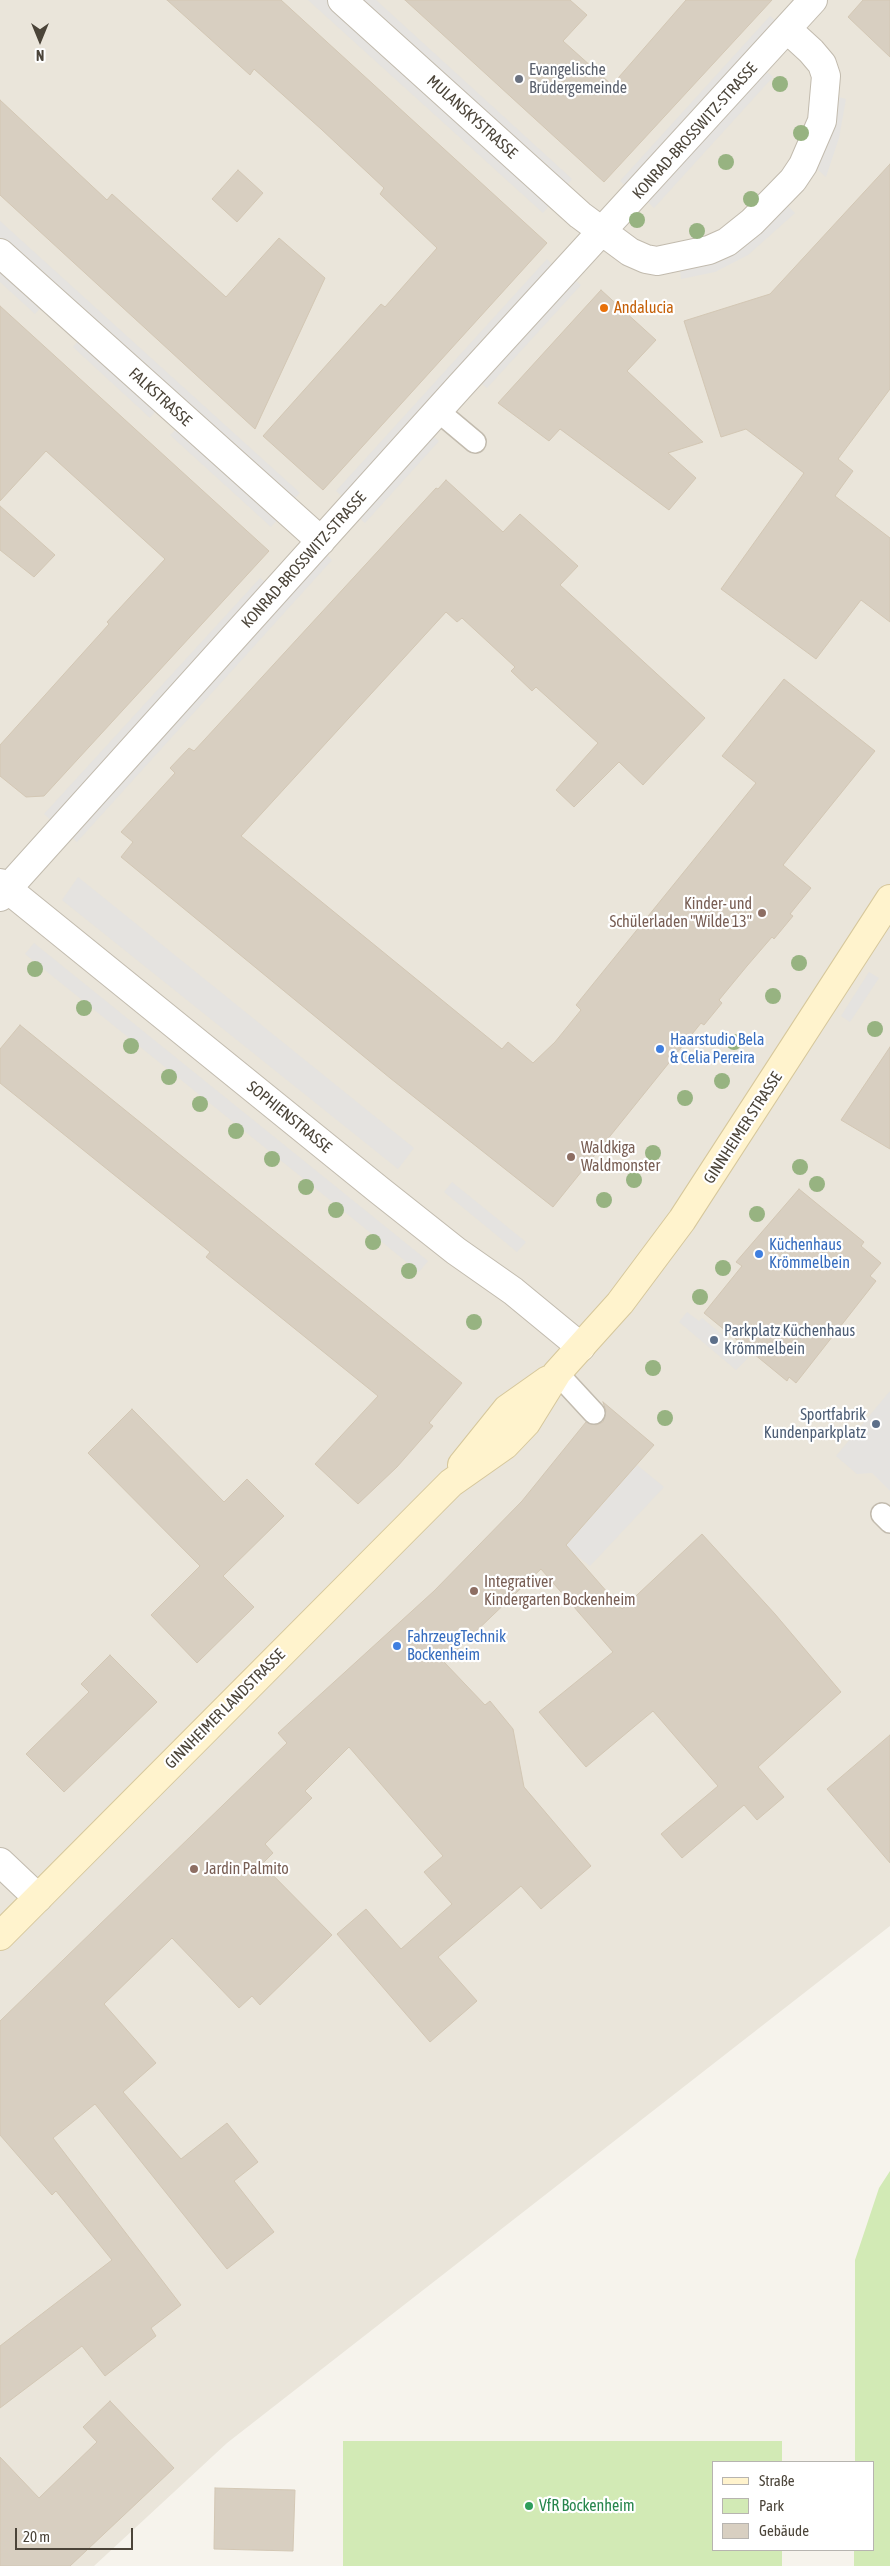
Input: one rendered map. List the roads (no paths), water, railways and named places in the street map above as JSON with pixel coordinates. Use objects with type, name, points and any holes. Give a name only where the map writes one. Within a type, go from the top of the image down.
[{"type":"main road","name":"GINNHEIMER STRASSE","points":[[581,1347],[620,1303],[682,1220],[890,899]]},
{"type":"main road","name":"GINNHEIMER LANDSTRASSE","points":[[0,1936],[451,1483],[505,1444],[526,1423],[558,1374],[581,1347]]},
{"type":"street","name":"MULANSKYSTRASSE","points":[[342,0],[580,216],[603,232]]},
{"type":"street","name":"KONRAD-BROSSWITZ-STRASSE","points":[[2,890],[813,0]]},
{"type":"street","points":[[603,232],[630,252],[657,261],[709,250],[740,232],[793,180],[811,149],[822,121],[826,76],[822,64],[811,50],[787,29]]},
{"type":"street","name":"FALKSTRASSE","points":[[0,253],[321,541]]},
{"type":"street","name":"SOPHIENSTRASSE","points":[[2,890],[378,1190],[456,1251],[514,1291],[581,1347]]},
{"type":"street","points":[[0,1862],[38,1898]]},
{"type":"lane","points":[[438,411],[475,442]]},
{"type":"lane","points":[[558,1374],[594,1413]]},
{"type":"place","name":"Evangelische Brüdergemeinde","points":[[519,79]]},
{"type":"place","name":"Andalucia","points":[[604,308]]},
{"type":"place","name":"Kinder- und Schülerladen \"Wilde 13\"","points":[[762,913]]},
{"type":"place","name":"Haarstudio Bela & Celia Pereira","points":[[660,1049]]},
{"type":"place","name":"Waldkiga Waldmonster","points":[[571,1157]]},
{"type":"place","name":"Küchenhaus Krömmelbein","points":[[759,1254]]},
{"type":"place","name":"Parkplatz Küchenhaus Krömmelbein","points":[[714,1340]]},
{"type":"place","name":"Sportfabrik Kundenparkplatz","points":[[876,1424]]},
{"type":"place","name":"Integrativer Kindergarten Bockenheim","points":[[474,1591]]},
{"type":"place","name":"FahrzeugTechnik Bockenheim","points":[[397,1646]]},
{"type":"place","name":"Jardin Palmito","points":[[194,1869]]},
{"type":"place","name":"VfR Bockenheim","points":[[529,2506]]}]
